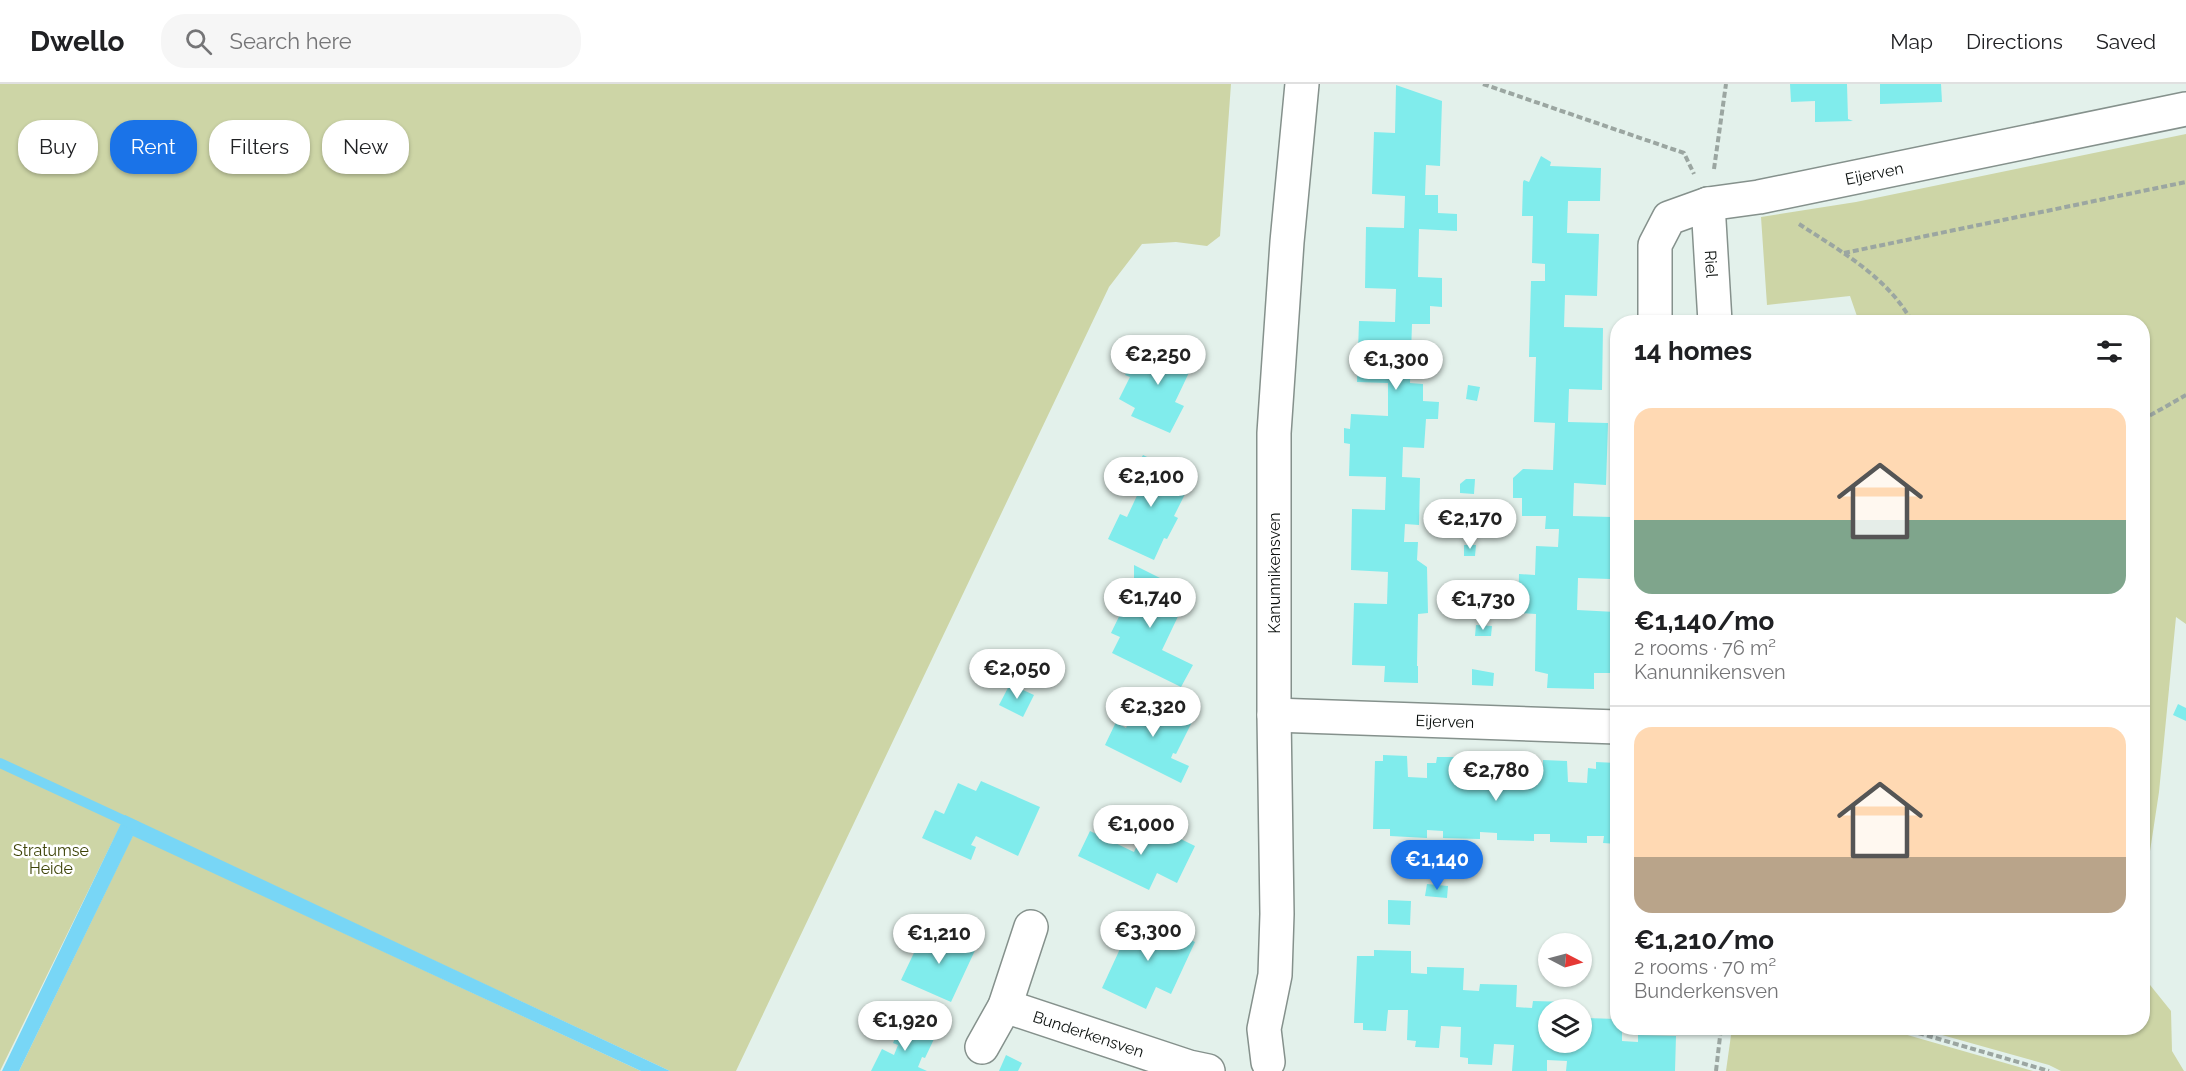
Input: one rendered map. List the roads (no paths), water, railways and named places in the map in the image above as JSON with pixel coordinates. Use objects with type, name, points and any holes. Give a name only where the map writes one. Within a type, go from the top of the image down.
[{"type":"street","name":"Kanunnikensven","points":[[1262,1068],[1264,1029],[1275,975],[1277,914],[1274,433],[1287,242],[1302,84]]},
{"type":"street","name":"Eijerven","points":[[1655,315],[1655,245],[1669,218],[1708,204],[1759,197],[2186,109]]},
{"type":"street","name":"Riel","points":[[1708,204],[1715,315]]},
{"type":"street","name":"Eijerven","points":[[1274,715],[1610,727]]},
{"type":"street","points":[[982,1047],[1005,1006],[1031,927]]},
{"type":"street","name":"Bunderkensven","points":[[1005,1006],[1189,1067],[1208,1071]]},
{"type":"water","points":[[125,815],[670,1071],[641,1071],[133,836],[19,1071],[2,1071]]},
{"type":"waterway","points":[[0,763],[136,826]]},
{"type":"park label","name":"Stratumse Heide","points":[[51,859]]}]
